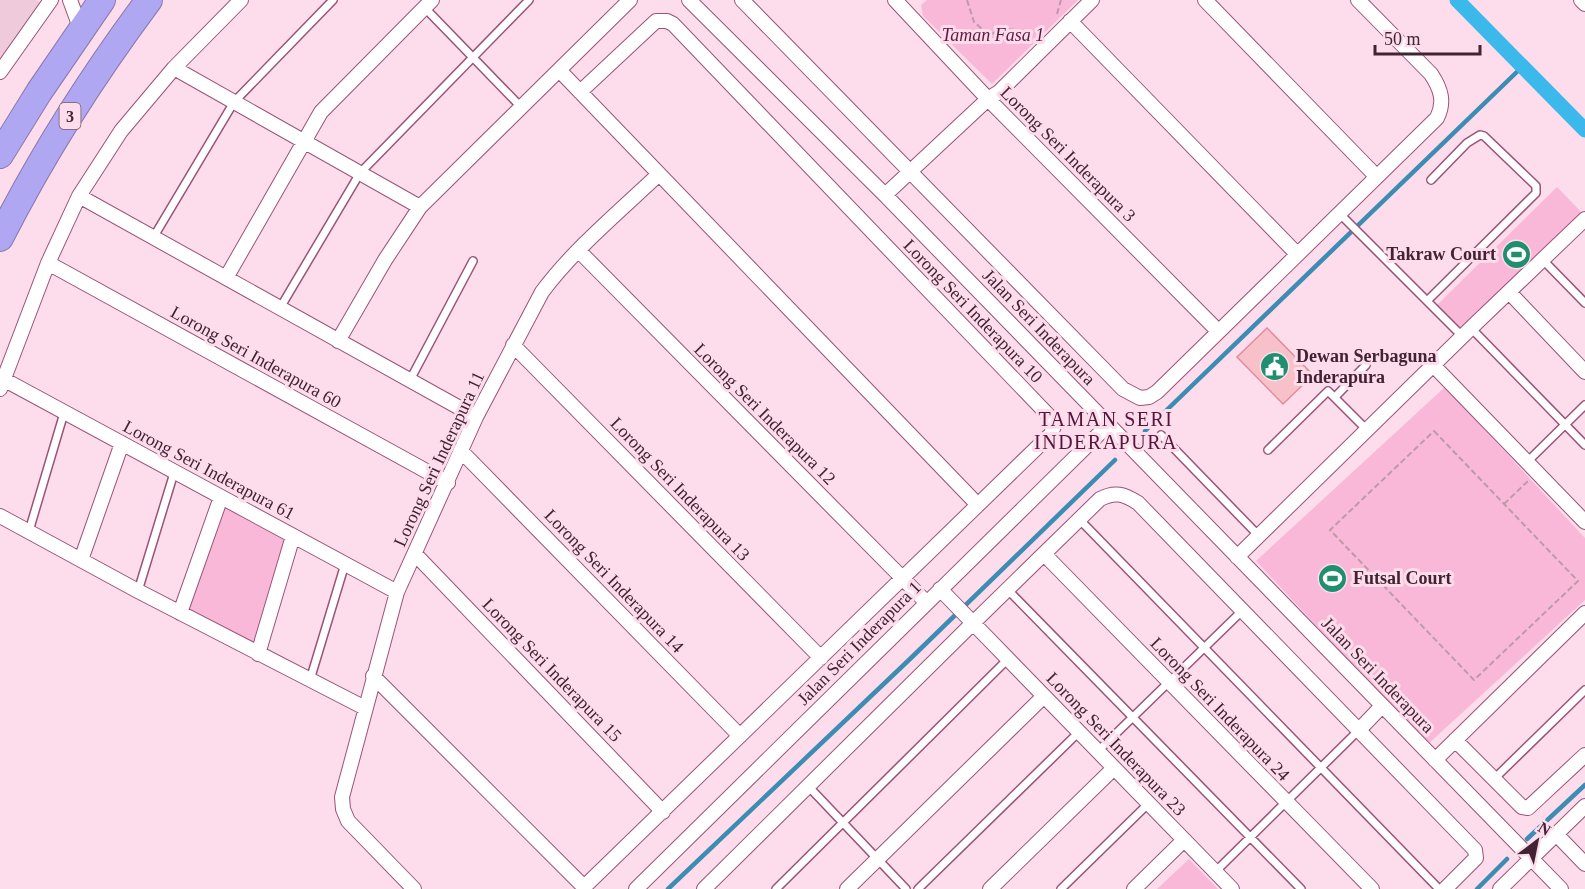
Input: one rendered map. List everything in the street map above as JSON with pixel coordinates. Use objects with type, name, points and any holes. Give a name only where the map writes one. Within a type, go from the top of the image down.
[{"type":"highway","name":"3","points":[[0,155],[102,0]]},
{"type":"highway","name":"3","points":[[0,238],[43,158],[149,0]]},
{"type":"street","points":[[0,72],[51,0]]},
{"type":"street","points":[[70,0],[81,30]]},
{"type":"street","points":[[2,384],[48,263],[78,196],[121,131],[174,68],[241,0]]},
{"type":"street","points":[[339,341],[385,260],[420,207],[630,0]]},
{"type":"street","name":"Jalan Seri Inderapura","points":[[689,0],[885,195],[1561,889]]},
{"type":"street","points":[[742,0],[1123,389],[1140,398],[1149,397],[1156,392],[1297,254],[1342,217],[1376,176],[1437,118],[1442,98],[1439,86],[1431,74],[1358,0]]},
{"type":"street","points":[[900,5],[916,0]]},
{"type":"street","points":[[885,195],[988,99],[999,92],[1092,0]]},
{"type":"street","points":[[1205,0],[1376,176]]},
{"type":"street","points":[[1581,0],[1585,4]]},
{"type":"street","points":[[226,278],[321,112],[428,4]]},
{"type":"street","name":"Lorong Seri Inderapura 3","points":[[900,5],[988,99],[1218,331]]},
{"type":"street","name":"Lorong Seri Inderapura 10","points":[[580,92],[656,21],[668,21],[673,24],[1052,419],[1054,426],[1051,434],[978,505]]},
{"type":"street","points":[[1070,21],[1297,254]]},
{"type":"street","points":[[174,68],[420,207]]},
{"type":"street","points":[[374,676],[583,888],[978,505],[560,70]]},
{"type":"street","name":"Lorong Seri Inderapura 11","points":[[414,889],[348,821],[343,809],[342,797],[397,592],[476,417],[542,292],[552,278],[659,174]]},
{"type":"street","points":[[78,196],[476,417]]},
{"type":"street","points":[[1237,557],[1542,259],[1583,224]]},
{"type":"street","name":"Lorong Seri Inderapura 12","points":[[579,251],[926,602]]},
{"type":"street","name":"Lorong Seri Inderapura 60","points":[[48,263],[448,483]]},
{"type":"street","points":[[1509,292],[1585,372]]},
{"type":"street","name":"Lorong Seri Inderapura 13","points":[[513,345],[821,658]]},
{"type":"street","points":[[1433,365],[1585,522]]},
{"type":"street","name":"Lorong Seri Inderapura 61","points":[[2,384],[122,443],[397,592]]},
{"type":"street","name":"Jalan Seri Inderapura 1","points":[[636,889],[926,602],[945,594],[1108,425]]},
{"type":"street","points":[[81,560],[122,443]]},
{"type":"street","name":"Lorong Seri Inderapura 14","points":[[462,452],[740,736]]},
{"type":"street","points":[[704,889],[809,786],[969,619],[1007,589],[1079,519],[1109,494],[1129,497],[1138,503],[1475,850],[1476,858],[1445,889]]},
{"type":"street","points":[[180,613],[221,497]]},
{"type":"street","points":[[0,516],[138,591],[365,708]]},
{"type":"street","points":[[258,654],[293,536]]},
{"type":"street","name":"Lorong Seri Inderapura 15","points":[[415,554],[663,812]]},
{"type":"street","name":"Lorong Seri Inderapura 24","points":[[1044,554],[1371,889]]},
{"type":"street","name":"Lorong Seri Inderapura 23","points":[[945,594],[1232,889]]},
{"type":"street","points":[[1435,760],[1585,613]]},
{"type":"street","points":[[847,889],[1044,696]]},
{"type":"street","points":[[1359,730],[1382,706]]},
{"type":"street","points":[[1455,740],[1522,807],[1528,808],[1585,755]]},
{"type":"street","points":[[990,889],[1114,768]]},
{"type":"street","points":[[1507,887],[1531,858],[1585,806]]},
{"type":"street","points":[[1556,834],[1585,864]]},
{"type":"street","points":[[1134,889],[1184,840]]},
{"type":"lane","points":[[153,238],[234,102],[333,0]]},
{"type":"lane","points":[[280,308],[360,173],[529,0]]},
{"type":"lane","points":[[428,4],[521,107]]},
{"type":"lane","points":[[1426,301],[1536,193],[1537,189],[1484,136],[1480,135],[1467,143],[1431,180]]},
{"type":"lane","points":[[1342,217],[1426,301],[1467,332],[1585,446]]},
{"type":"lane","points":[[1542,259],[1585,303]]},
{"type":"lane","points":[[410,380],[473,261]]},
{"type":"lane","points":[[1335,397],[1366,365]]},
{"type":"lane","points":[[1268,450],[1328,391],[1367,430]]},
{"type":"lane","points":[[1532,467],[1565,425],[1585,405]]},
{"type":"lane","points":[[28,532],[64,413]]},
{"type":"lane","points":[[1161,435],[1259,536]]},
{"type":"lane","points":[[138,591],[174,473]]},
{"type":"lane","points":[[1079,519],[1439,889]]},
{"type":"lane","points":[[310,681],[345,564]]},
{"type":"lane","points":[[1007,589],[1301,889]]},
{"type":"lane","points":[[1098,751],[1243,610]]},
{"type":"lane","points":[[776,889],[1008,659]]},
{"type":"lane","points":[[1494,779],[1585,690]]},
{"type":"lane","points":[[1215,872],[1359,730]]},
{"type":"lane","points":[[918,889],[1079,732]]},
{"type":"lane","points":[[809,786],[906,889]]},
{"type":"lane","points":[[1061,889],[1149,803]]},
{"type":"path","points":[[967,0],[974,22],[989,36],[1005,29],[1044,33]]},
{"type":"path","points":[[1056,17],[1061,0]]},
{"type":"path","points":[[1434,431],[1504,504],[1578,581],[1474,680],[1330,530],[1434,431]]},
{"type":"path","points":[[1504,504],[1532,467]]},
{"type":"shaded area","points":[[0,0],[36,0],[42,3],[0,58]]},
{"type":"green space","name":"Taman Fasa 1","points":[[927,0],[1078,0],[992,84],[923,16],[921,5]]},
{"type":"green space","points":[[1557,187],[1584,215],[1457,334],[1434,308]]},
{"type":"green space","points":[[1445,387],[1585,538],[1585,600],[1427,745],[1256,561]]},
{"type":"green space","points":[[221,497],[293,536],[258,654],[180,613]]},
{"type":"green space","points":[[1189,859],[1218,889],[1157,889]]},
{"type":"building","name":"Dewan Serbaguna Inderapura","points":[[1267,328],[1313,375],[1283,404],[1237,357]]},
{"type":"waterway","points":[[1457,0],[1585,130]]},
{"type":"waterway","points":[[1145,431],[1522,67]]},
{"type":"waterway","points":[[668,889],[1115,460]]},
{"type":"waterway","points":[[1527,839],[1585,785]]},
{"type":"waterway","points":[[1477,889],[1507,859]]},
{"type":"place","name":"Takraw Court","points":[[1517,254]]},
{"type":"place","name":"Dewan Serbaguna Inderapura","points":[[1275,366]]},
{"type":"place","name":"Futsal Court","points":[[1332,578]]},
{"type":"district","name":"TAMAN SERI INDERAPURA","points":[[1106,430]]}]
